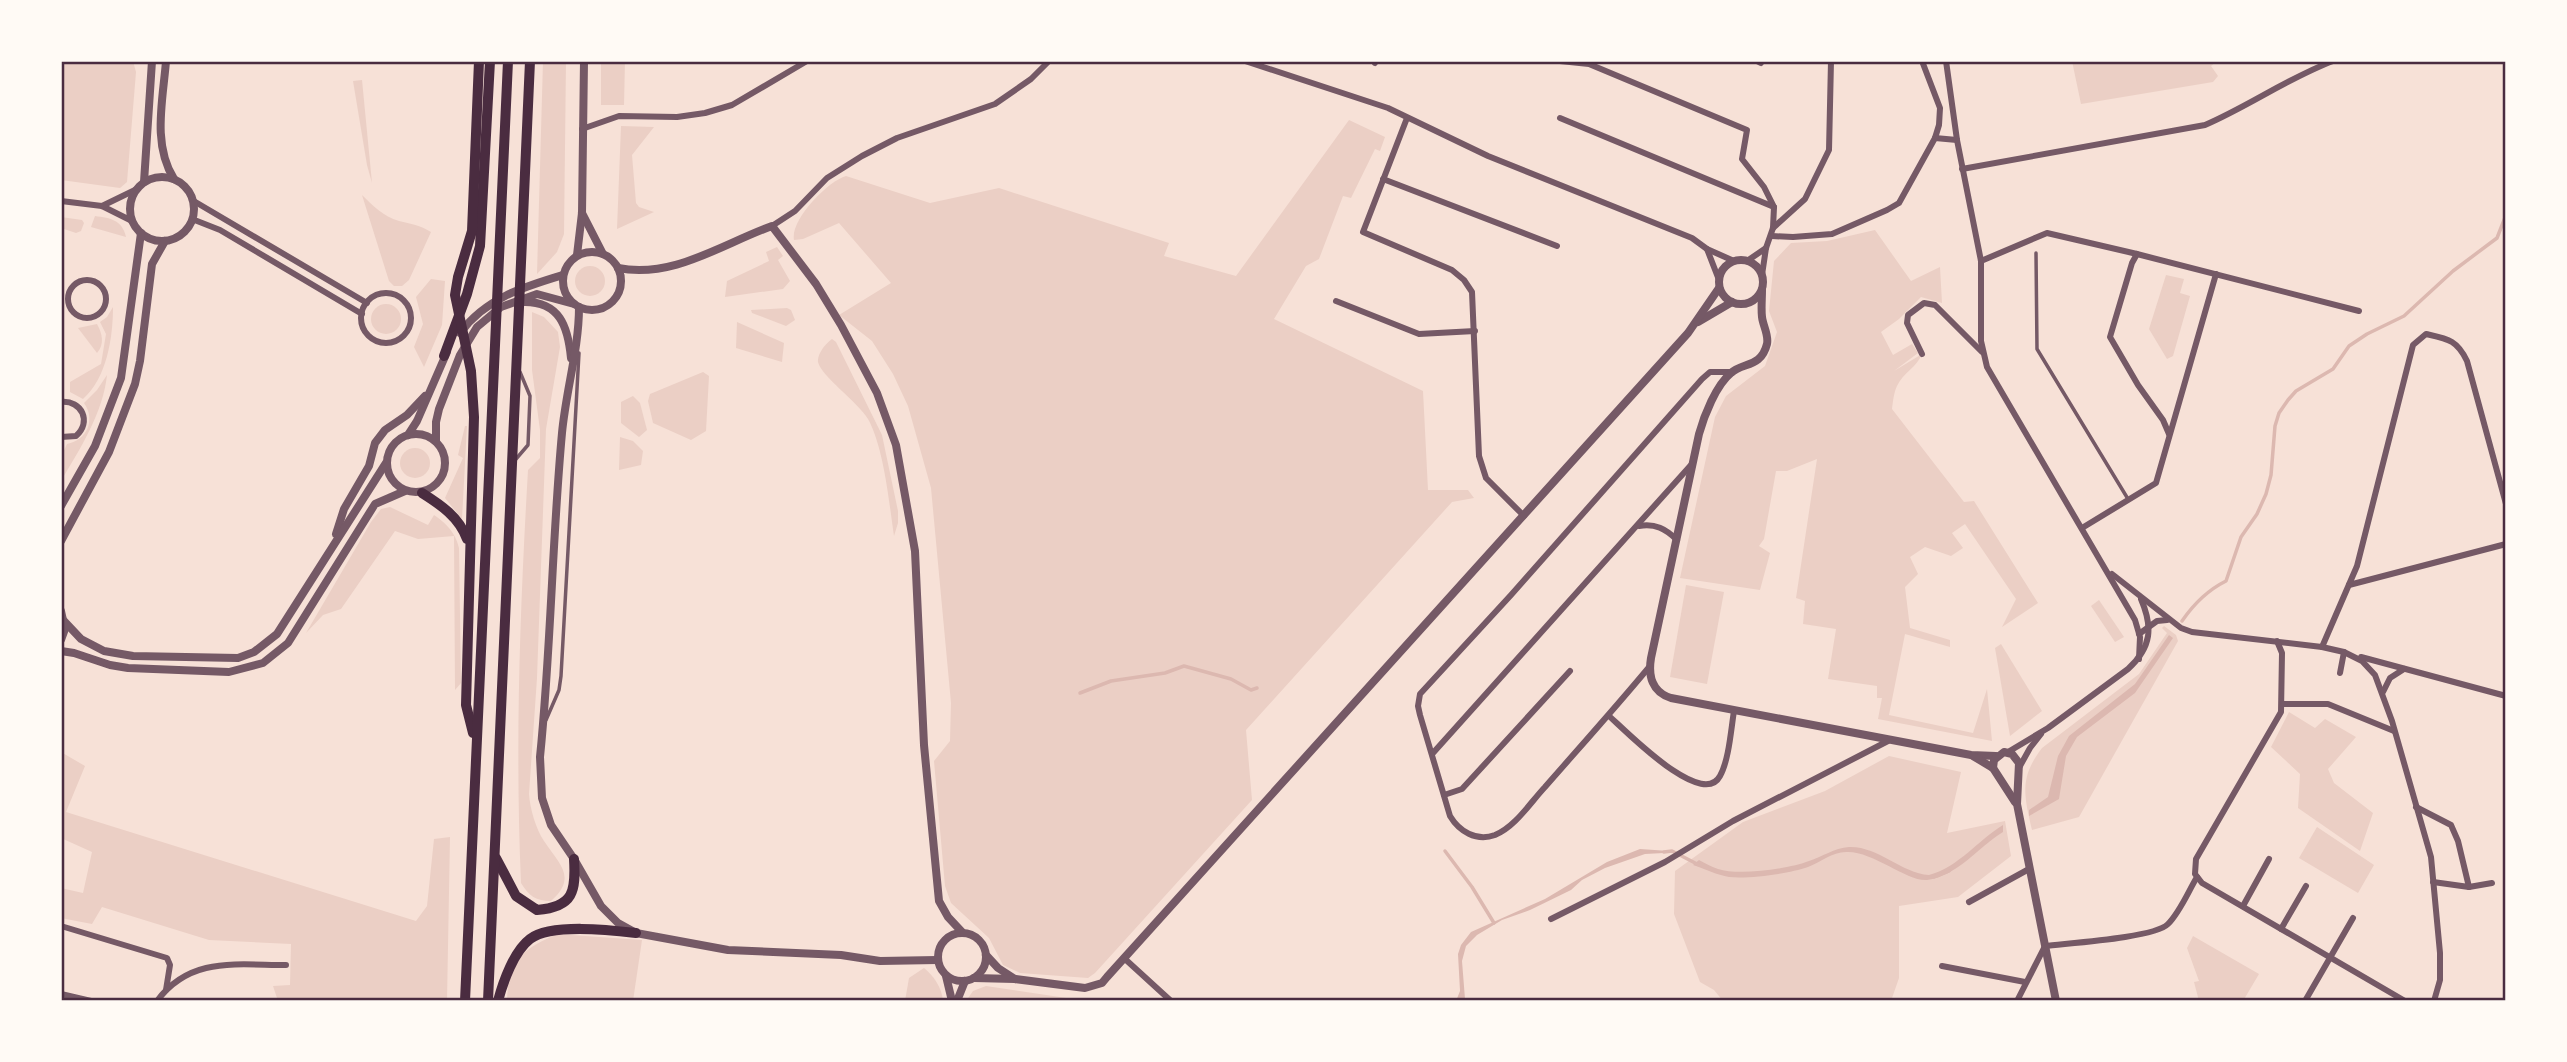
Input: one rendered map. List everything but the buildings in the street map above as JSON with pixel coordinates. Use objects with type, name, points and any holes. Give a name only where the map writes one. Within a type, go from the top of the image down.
[{"type":"highway","points":[[476,742],[466,705],[474,417],[472,384],[455,295],[457,277],[472,231],[479,61]]},
{"type":"highway","points":[[444,356],[467,294],[480,246],[490,61]]},
{"type":"highway","points":[[465,1001],[508,61]]},
{"type":"highway","points":[[488,1001],[530,61]]},
{"type":"highway","points":[[422,492],[441,505],[459,523],[469,545]]},
{"type":"highway","points":[[495,856],[516,896],[537,910],[557,906],[569,898],[575,881],[574,859]]},
{"type":"highway","points":[[498,1001],[506,972],[529,939],[550,931],[617,930],[636,933]]},
{"type":"street","points":[[132,221],[131,205],[141,186],[152,61]]},
{"type":"street","points":[[61,201],[102,206],[132,221],[141,233],[152,239],[165,241],[182,234],[192,219],[192,200],[186,188],[174,179],[163,159],[160,139],[166,61]]},
{"type":"street","points":[[577,256],[582,213],[584,61]]},
{"type":"street","points":[[582,129],[619,116],[677,117],[732,105],[807,61]]},
{"type":"street","points":[[582,213],[603,254],[618,268],[636,271],[669,268],[772,226],[795,211],[827,178],[862,156],[898,138],[995,104],[1031,79],[1049,61]]},
{"type":"street","points":[[1245,61],[1360,98],[1488,156],[1692,238],[1707,249],[1734,261],[1747,261],[1759,269],[1762,275]]},
{"type":"street","points":[[1560,61],[1589,64],[1747,130],[1742,159],[1764,187],[1774,207],[1772,232],[1766,248],[1762,275],[1762,317],[1768,340],[1762,354],[1746,367],[1732,372],[1710,372],[1702,379],[1511,596],[1425,687],[1418,699],[1418,706],[1450,816],[1460,828],[1471,835],[1487,837],[1511,825],[1650,666]]},
{"type":"street","points":[[1772,232],[1805,199],[1829,150],[1831,61]]},
{"type":"street","points":[[1772,232],[1793,237],[1832,234],[1887,211],[1899,203],[1908,191],[1940,125],[1940,108],[1922,61]]},
{"type":"street","points":[[1945,61],[1962,169],[1981,261],[1983,354]]},
{"type":"street","points":[[1962,169],[2205,125],[2333,61]]},
{"type":"street","points":[[1407,118],[1363,232],[1452,270],[1464,280],[1472,292],[1479,456],[1486,478],[1524,516]]},
{"type":"street","points":[[1560,118],[1774,207]]},
{"type":"street","points":[[1935,138],[1957,140]]},
{"type":"street","points":[[102,206],[164,177],[174,179]]},
{"type":"street","points":[[1382,179],[1557,246]]},
{"type":"street","points":[[192,200],[367,303]]},
{"type":"street","points":[[192,219],[220,229],[362,314]]},
{"type":"street","points":[[772,226],[816,284],[846,334],[877,393],[896,445],[915,551],[924,743],[939,901],[948,917],[962,932]]},
{"type":"street","points":[[61,506],[95,446],[121,378],[141,233]]},
{"type":"street","points":[[1981,261],[2048,233],[2359,311]]},
{"type":"street","points":[[61,541],[109,452],[135,384],[152,264],[165,241]]},
{"type":"street","points":[[1747,261],[1766,248]]},
{"type":"street","points":[[1707,249],[1719,284],[1732,303]]},
{"type":"street","points":[[603,254],[585,252],[577,256],[566,267],[563,275],[564,291],[576,305],[579,340],[572,362],[562,433],[540,757],[544,810],[561,843],[574,859],[601,906],[618,923],[636,933],[728,950],[841,956],[880,961],[937,960]]},
{"type":"street","points":[[2137,254],[2110,337],[2138,385],[2163,420],[2169,434]]},
{"type":"street","points":[[946,976],[969,980],[1015,979],[1085,988],[1102,983],[1695,324],[1719,284],[1723,268],[1734,261]]},
{"type":"street","points":[[61,651],[120,667],[229,672],[263,663],[288,643],[374,504],[405,491],[422,492],[438,484],[445,467],[445,457],[436,441],[439,409],[469,338],[487,317],[513,302],[537,298],[595,310],[610,303],[620,290],[618,268]]},
{"type":"street","points":[[2082,528],[2156,483],[2216,274]]},
{"type":"street","points":[[408,435],[417,421],[444,356],[481,309],[499,297],[563,275]]},
{"type":"street","points":[[80,281],[93,281],[103,289],[106,302],[104,308],[95,317],[78,316],[68,301],[71,290],[80,281]]},
{"type":"street","points":[[61,286],[71,290]]},
{"type":"street","points":[[1695,324],[1732,303],[1746,304],[1752,301],[1762,290]]},
{"type":"street","points":[[381,294],[397,296],[408,306],[411,313],[410,328],[401,339],[379,342],[364,328],[362,314],[367,303],[381,294]]},
{"type":"street","points":[[537,298],[561,319],[569,336],[572,362]]},
{"type":"street","points":[[1336,301],[1419,334],[1475,331]]},
{"type":"street","points":[[1922,354],[1907,323],[1908,315],[1924,303],[1935,305],[1983,354],[1996,384],[2108,570],[2135,620],[2140,634],[2139,659]]},
{"type":"street","points":[[1746,304],[1762,317]]},
{"type":"street","points":[[2322,647],[2357,566],[2413,345],[2426,334],[2449,339],[2461,348],[2467,361],[2506,504]]},
{"type":"street","points":[[1732,372],[1716,394],[1703,420],[1650,666],[1653,685],[1664,696],[1888,741],[1971,755],[1996,756],[2008,752],[2048,728],[2139,659],[2147,641],[2150,624],[2140,597]]},
{"type":"street","points":[[332,544],[344,509],[369,466],[375,443],[385,430],[407,415],[429,391]]},
{"type":"street","points":[[61,402],[77,405],[85,421],[76,436],[61,438]]},
{"type":"street","points":[[63,616],[81,639],[104,651],[133,656],[229,659],[254,652],[277,634],[386,463],[390,448],[395,442],[408,435],[423,434],[436,441]]},
{"type":"street","points":[[1433,753],[1694,462]]},
{"type":"street","points":[[386,463],[391,480],[405,491]]},
{"type":"street","points":[[1637,526],[1660,527],[1677,540]]},
{"type":"street","points":[[2349,585],[2506,544]]},
{"type":"street","points":[[2108,570],[2169,621],[2192,632],[2322,647],[2506,696]]},
{"type":"street","points":[[61,640],[63,616]]},
{"type":"street","points":[[2140,634],[2150,624],[2169,621]]},
{"type":"street","points":[[2277,641],[2282,653],[2283,704],[2271,732],[2196,859],[2194,869],[2202,883],[2405,1001]]},
{"type":"street","points":[[2340,673],[2344,652]]},
{"type":"street","points":[[2353,654],[2375,675],[2383,692],[2431,857],[2440,980],[2434,1001]]},
{"type":"street","points":[[2383,692],[2390,678],[2405,669]]},
{"type":"street","points":[[1444,795],[1462,789],[1570,671]]},
{"type":"street","points":[[2283,704],[2328,704],[2394,731]]},
{"type":"street","points":[[1609,716],[1676,775],[1703,784],[1711,783],[1720,776],[1734,711]]},
{"type":"street","points":[[2001,778],[2013,777],[2030,747],[2048,728]]},
{"type":"street","points":[[1550,919],[1665,862],[1733,821],[1888,741]]},
{"type":"street","points":[[2008,752],[2018,760],[2017,804],[2056,1001]]},
{"type":"street","points":[[1971,755],[1993,768],[2017,804]]},
{"type":"street","points":[[1993,768],[1996,756]]},
{"type":"street","points":[[2416,807],[2451,825],[2458,841],[2469,887]]},
{"type":"street","points":[[2243,906],[2269,859]]},
{"type":"street","points":[[1969,902],[2029,869]]},
{"type":"street","points":[[2046,946],[2144,933],[2162,928],[2172,918],[2197,877]]},
{"type":"street","points":[[2433,882],[2469,887],[2492,883]]},
{"type":"street","points":[[2281,929],[2306,886]]},
{"type":"street","points":[[2305,1001],[2353,918]]},
{"type":"street","points":[[61,926],[167,958],[170,965],[166,990]]},
{"type":"street","points":[[962,932],[976,936],[985,948],[986,955],[984,968],[969,980],[955,1001],[937,960],[940,944],[953,933],[962,932]]},
{"type":"street","points":[[2017,1001],[2046,946]]},
{"type":"street","points":[[986,955],[998,968],[1015,979]]},
{"type":"street","points":[[1125,959],[1171,1001]]},
{"type":"street","points":[[157,1001],[184,976],[202,967],[286,965]]},
{"type":"street","points":[[1942,966],[2025,982]]},
{"type":"street","points":[[61,994],[91,1001]]},
{"type":"lane","points":[[2036,253],[2037,349],[2128,499]]},
{"type":"lane","points":[[543,725],[559,690],[561,677],[579,340]]},
{"type":"shaded area","points":[[61,61],[133,61],[136,72],[127,182],[120,188],[61,180]]},
{"type":"shaded area","points":[[543,61],[566,61],[564,234],[557,252],[537,274]]},
{"type":"shaded area","points":[[601,61],[625,61],[624,105],[601,105]]},
{"type":"shaded area","points":[[2072,61],[2217,61],[2211,66],[2218,76],[2213,82],[2081,104]]},
{"type":"shaded area","points":[[362,80],[372,183],[353,81]]},
{"type":"shaded area","points":[[1349,120],[1385,137],[1380,151],[1375,149],[1351,198],[1343,196],[1319,259],[1306,266],[1274,319],[1423,391],[1428,490],[1468,490],[1474,498],[1452,502],[1246,730],[1252,800],[1095,973],[1088,978],[1020,973],[1003,965],[989,938],[951,903],[945,886],[934,761],[950,741],[951,703],[931,488],[908,406],[893,374],[872,341],[839,315],[891,283],[839,223],[803,239],[794,240],[794,232],[812,202],[830,185],[846,176],[930,203],[999,188],[1169,243],[1164,256],[1236,276]]},
{"type":"shaded area","points":[[621,126],[654,127],[632,155],[636,203],[639,207],[654,212],[617,229]]},
{"type":"shaded area","points":[[362,195],[388,216],[431,232],[409,280],[402,286],[394,286],[389,281]]},
{"type":"shaded area","points":[[95,216],[115,221],[122,227],[126,237],[91,227]]},
{"type":"shaded area","points":[[61,217],[82,220],[84,223],[81,231],[76,233],[61,228]]},
{"type":"shaded area","points":[[1875,230],[1911,281],[1940,267],[1942,303],[1921,297],[1881,332],[1893,355],[1912,344],[1918,353],[1894,371],[1922,354],[1897,386],[1892,409],[1964,502],[1974,501],[2038,603],[2002,627],[2016,599],[1965,524],[1952,533],[1963,548],[1951,556],[1925,547],[1910,557],[1918,574],[1905,587],[1910,628],[1950,640],[1950,647],[1905,634],[1889,715],[1973,733],[1987,689],[1992,741],[1878,719],[1882,698],[1877,698],[1877,686],[1828,679],[1836,629],[1803,624],[1805,601],[1796,598],[1817,459],[1787,471],[1776,471],[1764,539],[1759,546],[1770,553],[1760,590],[1680,578],[1715,417],[1726,396],[1765,366],[1777,332],[1769,311],[1774,261],[1791,243],[1827,241]]},
{"type":"shaded area","points":[[777,247],[783,256],[778,260],[790,281],[783,289],[725,297],[727,281],[769,261],[766,252]]},
{"type":"shaded area","points":[[590,266],[601,270],[605,281],[601,292],[590,296],[579,292],[575,281],[579,270]]},
{"type":"shaded area","points":[[2166,275],[2184,279],[2180,293],[2190,296],[2173,356],[2167,359],[2149,329]]},
{"type":"shaded area","points":[[431,279],[445,281],[442,325],[424,367],[414,347],[423,324],[416,297]]},
{"type":"shaded area","points":[[386,304],[397,308],[401,319],[397,330],[386,334],[375,330],[371,319],[375,308]]},
{"type":"shaded area","points":[[113,307],[110,344],[103,369],[83,399],[70,392],[70,382],[101,364],[106,334],[100,322]]},
{"type":"shaded area","points":[[751,310],[791,310],[795,320],[786,326],[752,313]]},
{"type":"shaded area","points":[[532,312],[544,317],[558,332],[560,347],[546,429],[537,678],[529,794],[538,831],[560,864],[565,878],[559,892],[551,901],[533,897],[521,883],[519,831],[519,676],[528,470],[540,458],[540,430],[532,370]]},
{"type":"shaded area","points":[[737,322],[784,343],[782,362],[736,348]]},
{"type":"shaded area","points":[[97,324],[102,338],[97,353],[78,328]]},
{"type":"shaded area","points":[[832,339],[836,342],[882,435],[898,511],[894,536],[885,476],[874,431],[863,412],[818,362],[822,349]]},
{"type":"shaded area","points":[[703,372],[709,376],[706,431],[691,440],[653,423],[648,401],[650,394]]},
{"type":"shaded area","points":[[107,375],[96,417],[61,481],[61,457],[67,444],[80,438],[88,428],[88,409],[84,403]]},
{"type":"shaded area","points":[[633,396],[640,403],[647,430],[639,437],[621,423],[621,402]]},
{"type":"shaded area","points":[[465,426],[462,519],[445,498],[463,458],[458,455]]},
{"type":"shaded area","points":[[620,437],[633,441],[643,451],[641,465],[619,470]]},
{"type":"shaded area","points":[[415,448],[426,452],[430,463],[426,474],[415,478],[404,474],[400,463],[404,452]]},
{"type":"shaded area","points":[[390,507],[428,525],[434,515],[450,529],[455,537],[457,542],[461,683],[455,690],[454,536],[418,539],[395,531],[341,609],[323,615],[306,633],[371,522],[381,509]]},
{"type":"shaded area","points":[[1686,585],[1724,592],[1707,684],[1670,677]]},
{"type":"shaded area","points":[[2099,600],[2124,637],[2115,642],[2091,606]]},
{"type":"shaded area","points":[[2164,626],[2176,635],[2178,641],[2079,817],[2032,830],[2025,787],[2030,769],[2042,748],[2139,674],[2167,633],[2162,628]]},
{"type":"shaded area","points":[[2169,635],[2173,638],[2135,693],[2077,737],[2066,756],[2059,799],[2029,816],[2029,810],[2048,797],[2058,756],[2069,736],[2135,684]]},
{"type":"shaded area","points":[[2001,644],[2042,711],[2010,736],[1995,648]]},
{"type":"shaded area","points":[[2289,712],[2315,728],[2325,719],[2356,737],[2328,769],[2334,783],[2373,813],[2360,851],[2298,808],[2300,774],[2271,747]]},
{"type":"shaded area","points":[[61,752],[85,766],[66,812],[416,921],[427,906],[434,839],[450,837],[447,1001],[278,1001],[273,986],[290,985],[291,944],[209,940],[102,907],[92,924],[61,918],[61,888],[83,893],[92,852],[61,838]]},
{"type":"shaded area","points":[[1889,756],[1961,772],[1947,833],[2005,821],[2011,856],[1958,897],[1899,906],[1899,978],[1891,1001],[1723,1001],[1714,990],[1700,982],[1674,914],[1675,871],[1743,822],[1825,791]]},
{"type":"shaded area","points":[[2003,825],[2003,832],[1958,867],[1927,880],[1910,876],[1858,853],[1848,852],[1832,855],[1800,870],[1758,877],[1729,877],[1693,865],[1699,860],[1727,871],[1764,871],[1800,864],[1849,847],[1870,851],[1909,870],[1929,875],[1959,860]]},
{"type":"shaded area","points":[[2317,827],[2374,865],[2358,893],[2299,858]]},
{"type":"shaded area","points":[[1640,849],[1669,851],[1645,854],[1605,868],[1582,880],[1571,890],[1502,920],[1477,935],[1466,946],[1462,961],[1465,999],[1456,1001],[1460,991],[1458,954],[1471,932],[1545,899],[1607,862]]},
{"type":"shaded area","points":[[557,934],[642,940],[633,1001],[507,1001],[510,976],[518,958]]},
{"type":"shaded area","points":[[2193,936],[2259,974],[2243,1001],[2199,1001],[2194,982],[2199,981],[2187,948]]},
{"type":"shaded area","points":[[924,968],[937,983],[943,1001],[905,1001],[909,978]]},
{"type":"shaded area","points":[[986,986],[1073,1001],[966,1001],[973,991]]},
{"type":"waterway","points":[[2182,621],[2201,598],[2226,581],[2241,537],[2257,514],[2266,494],[2271,475],[2275,426],[2279,413],[2288,400],[2296,391],[2333,369],[2349,346],[2404,316],[2453,271],[2497,238],[2506,215]]},
{"type":"waterway","points":[[1080,693],[1111,681],[1165,673],[1184,666],[1231,679],[1251,690],[1257,688]]},
{"type":"waterway","points":[[1445,851],[1494,923]]},
{"type":"waterway","points":[[1664,852],[1672,851],[1699,865]]},
{"type":"waterway","points":[[1934,877],[1949,871]]}]
